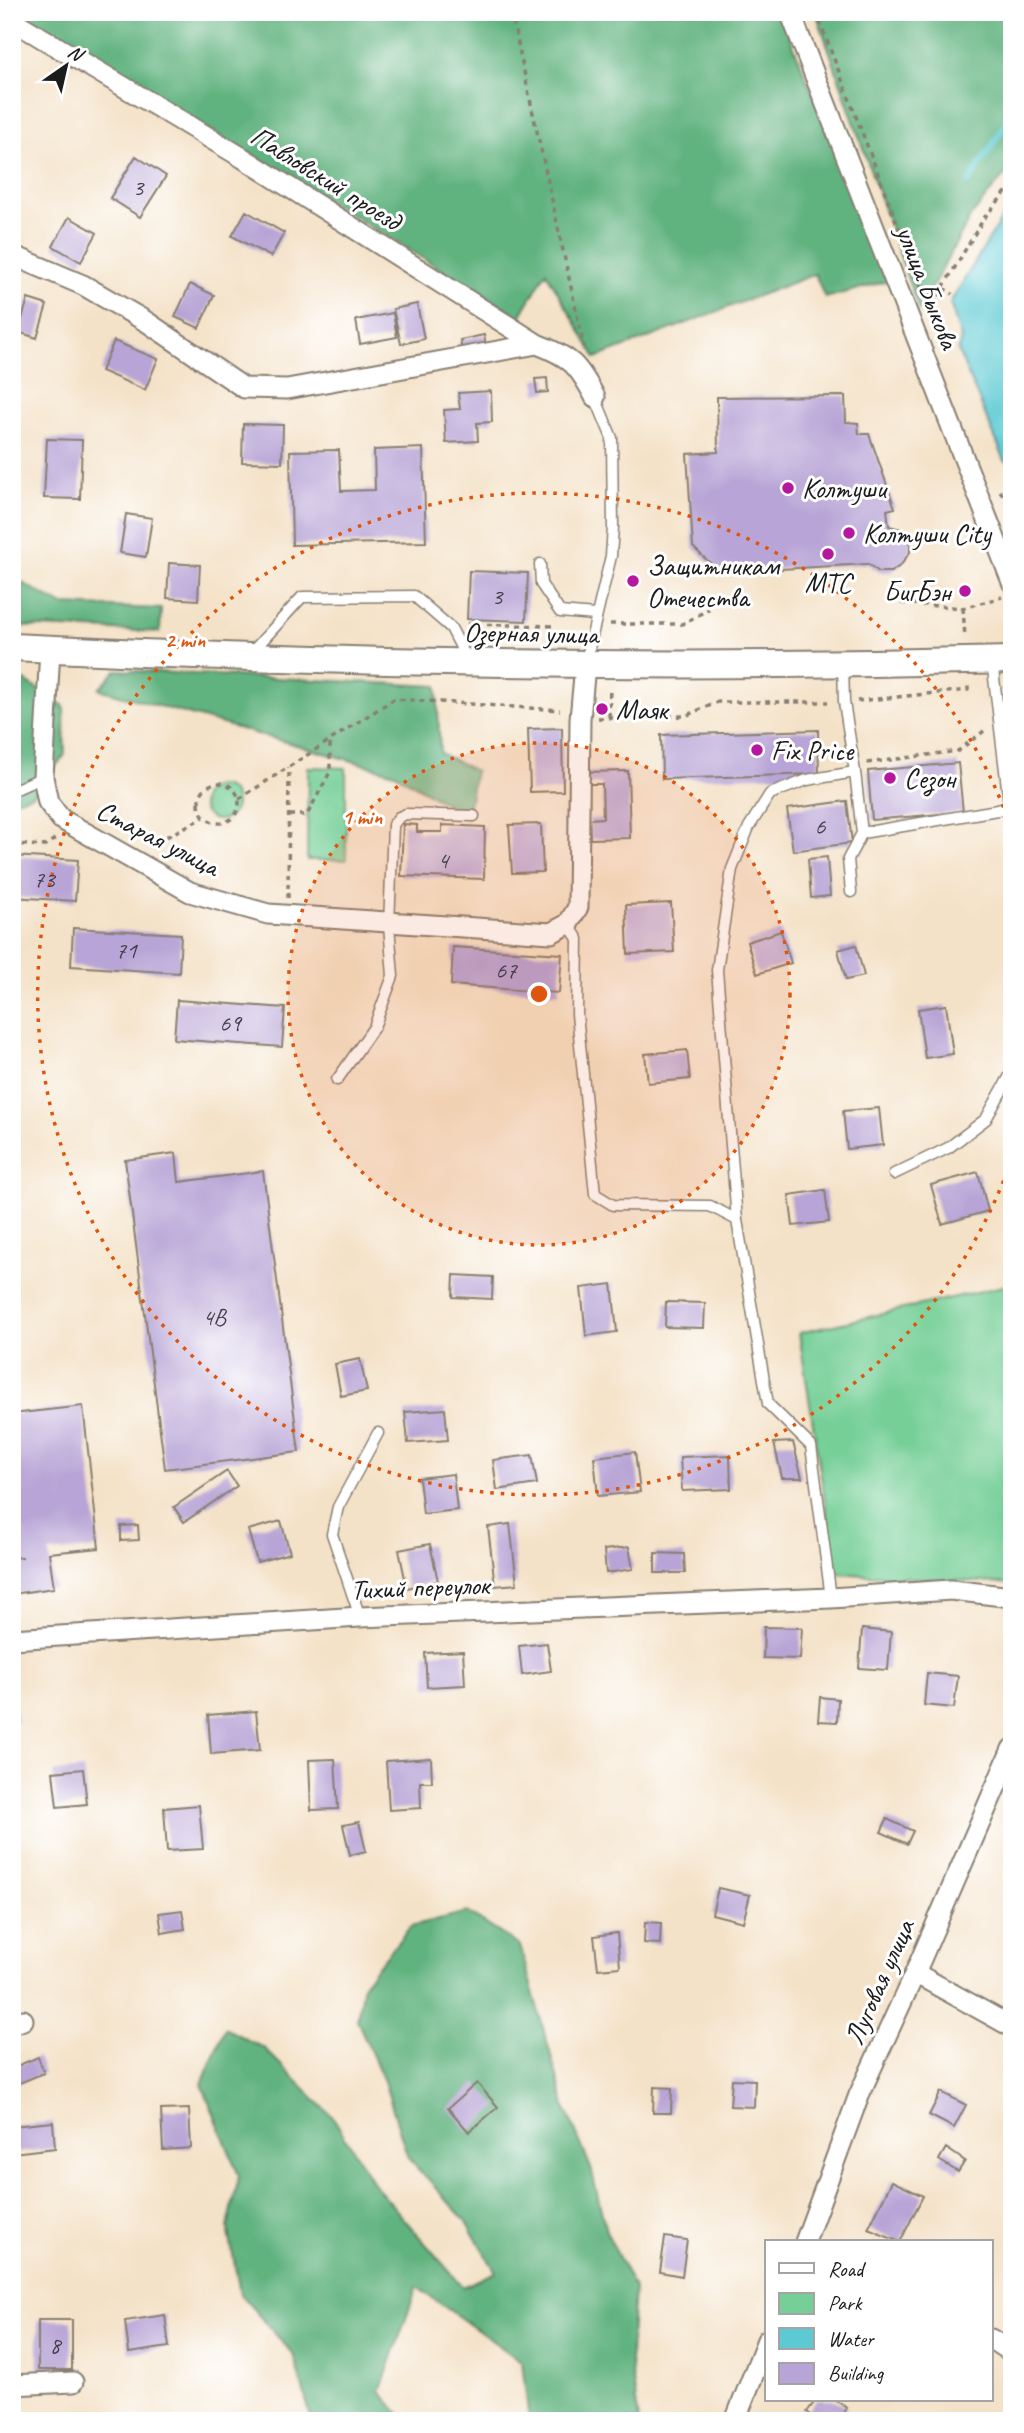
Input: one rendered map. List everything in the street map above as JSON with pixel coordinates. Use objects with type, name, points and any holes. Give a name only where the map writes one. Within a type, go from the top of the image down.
[{"type":"main road","name":"Озерная улица","points":[[12,648],[247,658],[585,665],[990,661]]},
{"type":"street","name":"улица Быкова","points":[[790,12],[917,333],[1009,589]]},
{"type":"street","name":"Павловский проезд","points":[[12,20],[243,158],[537,344],[578,365],[595,397]]},
{"type":"street","points":[[12,256],[83,285],[147,322],[244,388],[287,389],[537,344]]},
{"type":"street","name":"Старая улица","points":[[50,649],[43,777],[48,802],[61,819],[190,892],[288,917],[551,933],[568,924]]},
{"type":"street","points":[[568,924],[578,907],[580,715],[585,665]]},
{"type":"street","points":[[831,1598],[951,1590],[1012,1597]]},
{"type":"street","name":"Тихий переулок","points":[[12,1639],[360,1617],[831,1598]]},
{"type":"street","name":"Луговая улица","points":[[806,2240],[859,2095],[1012,1749]]},
{"type":"street","points":[[915,1973],[1012,2027]]},
{"type":"street","points":[[992,2340],[1012,2353]]},
{"type":"street","points":[[735,2421],[765,2345]]},
{"type":"street","points":[[12,2385],[73,2382]]},
{"type":"lane","points":[[585,665],[611,556],[613,527],[612,438],[595,397]]},
{"type":"lane","points":[[540,564],[541,583],[560,612],[595,615]]},
{"type":"lane","points":[[247,658],[302,597],[414,596],[451,628],[469,663]]},
{"type":"lane","points":[[990,661],[1012,829]]},
{"type":"lane","points":[[843,663],[844,702],[862,832],[848,859],[851,892]]},
{"type":"lane","points":[[831,1598],[811,1446],[768,1404],[737,1220],[718,970],[732,869],[749,827],[770,794],[807,780],[855,769]]},
{"type":"lane","points":[[12,791],[43,777]]},
{"type":"lane","points":[[862,832],[1009,808]]},
{"type":"lane","points":[[338,1080],[374,1027],[393,976],[389,925],[393,825],[398,817],[407,814],[474,816]]},
{"type":"lane","points":[[568,924],[578,939],[577,1014],[595,1194],[613,1205],[710,1206],[737,1220]]},
{"type":"lane","points":[[894,1174],[948,1148],[986,1119],[1012,1072]]},
{"type":"lane","points":[[360,1617],[332,1534],[338,1507],[378,1433]]},
{"type":"path","points":[[511,12],[587,357]]},
{"type":"path","points":[[816,12],[921,282],[929,311]]},
{"type":"path","points":[[917,333],[984,218],[1012,185]]},
{"type":"path","points":[[943,288],[953,294]]},
{"type":"path","points":[[901,603],[963,608],[1009,589]]},
{"type":"path","points":[[239,799],[394,699],[580,715],[685,716],[718,702],[844,702],[968,690],[990,661],[963,608]]},
{"type":"path","points":[[855,769],[958,751],[999,720]]},
{"type":"path","points":[[289,815],[307,815],[330,772],[330,740]]},
{"type":"path","points":[[288,917],[289,767]]},
{"type":"path","points":[[212,783],[228,783],[239,799],[238,812],[227,822],[210,822],[205,816],[199,810],[200,794],[212,783]]},
{"type":"path","points":[[128,857],[205,816]]},
{"type":"path","points":[[12,844],[45,846],[73,826]]},
{"type":"green space","points":[[15,12],[780,12],[888,281],[825,298],[815,274],[596,358],[546,272],[520,317]]},
{"type":"green space","points":[[816,12],[1012,12],[1012,166],[971,216],[919,311]]},
{"type":"green space","points":[[12,577],[62,605],[161,609],[160,632],[12,626]]},
{"type":"green space","points":[[116,670],[437,686],[440,753],[475,771],[467,817],[395,773],[99,689]]},
{"type":"green space","points":[[12,681],[25,681],[64,706],[65,755],[32,795],[12,801]]},
{"type":"green space","points":[[308,767],[346,768],[346,860],[307,860]]},
{"type":"green space","points":[[219,786],[231,791],[236,803],[231,815],[219,820],[207,815],[202,803],[207,791]]},
{"type":"green space","points":[[1012,1284],[1012,1584],[836,1573],[799,1333]]},
{"type":"green space","points":[[467,1912],[520,1946],[566,2109],[591,2168],[606,2231],[634,2288],[630,2361],[639,2421],[529,2421],[522,2362],[417,2287],[380,2392],[407,2421],[312,2421],[293,2354],[240,2294],[228,2227],[239,2176],[202,2084],[225,2028],[265,2049],[333,2117],[373,2183],[463,2287],[496,2272],[465,2220],[408,2158],[384,2081],[357,2020],[363,1984],[411,1926]]},
{"type":"water","points":[[1012,202],[1012,463],[1005,461],[958,351],[961,338],[950,303]]},
{"type":"building","points":[[136,156],[166,176],[140,217],[110,198]]},
{"type":"building","points":[[246,211],[284,233],[271,257],[232,236]]},
{"type":"building","points":[[69,217],[97,233],[81,262],[53,246]]},
{"type":"building","points":[[190,284],[214,295],[199,328],[175,317]]},
{"type":"building","points":[[28,299],[47,305],[37,338],[18,332]]},
{"type":"building","points":[[417,304],[424,339],[401,344],[393,309]]},
{"type":"building","points":[[393,313],[397,337],[360,344],[356,320]]},
{"type":"building","points":[[484,335],[486,346],[462,351],[460,340]]},
{"type":"building","points":[[114,341],[158,359],[145,390],[101,371]]},
{"type":"building","points":[[547,378],[548,392],[537,393],[535,379]]},
{"type":"building","points":[[491,391],[492,422],[477,423],[478,441],[446,443],[444,410],[460,409],[458,393]]},
{"type":"building","name":"Колтуши","points":[[845,396],[846,422],[858,423],[859,434],[869,434],[895,508],[887,510],[889,526],[901,529],[910,538],[910,552],[901,565],[891,572],[879,572],[868,564],[726,572],[714,567],[693,547],[687,454],[718,452],[717,397]]},
{"type":"building","points":[[243,424],[283,425],[282,463],[242,462]]},
{"type":"building","points":[[47,439],[82,440],[80,499],[44,498]]},
{"type":"building","points":[[423,448],[426,542],[292,545],[290,451],[339,450],[341,491],[375,490],[374,450]]},
{"type":"building","points":[[126,514],[152,518],[146,557],[120,553]]},
{"type":"building","points":[[169,563],[200,565],[198,600],[167,598]]},
{"type":"building","points":[[469,571],[528,573],[526,621],[467,619]]},
{"type":"building","points":[[562,728],[563,791],[530,792],[528,729]]},
{"type":"building","points":[[818,730],[819,774],[662,779],[661,735]]},
{"type":"building","points":[[958,763],[963,812],[872,820],[868,771]]},
{"type":"building","points":[[628,771],[630,838],[590,839],[589,819],[603,818],[602,784],[586,784],[585,772]]},
{"type":"building","points":[[847,801],[852,843],[793,851],[787,809]]},
{"type":"building","points":[[403,824],[417,825],[417,832],[442,832],[442,825],[485,827],[484,879],[401,876]]},
{"type":"building","points":[[541,824],[543,872],[512,873],[509,825]]},
{"type":"building","points":[[12,856],[78,860],[75,901],[12,897]]},
{"type":"building","points":[[827,857],[830,896],[811,898],[808,859]]},
{"type":"building","points":[[671,903],[674,952],[628,954],[626,905]]},
{"type":"building","points":[[73,928],[181,934],[179,973],[71,966]]},
{"type":"building","points":[[781,931],[791,963],[757,974],[747,942]]},
{"type":"building","points":[[856,945],[864,976],[846,980],[838,950]]},
{"type":"building","points":[[453,947],[562,954],[559,993],[451,985]]},
{"type":"building","points":[[177,1000],[285,1008],[282,1047],[174,1039]]},
{"type":"building","points":[[946,1005],[953,1054],[925,1058],[918,1009]]},
{"type":"building","points":[[687,1050],[690,1079],[648,1083],[645,1054]]},
{"type":"building","points":[[879,1108],[883,1145],[847,1149],[843,1111]]},
{"type":"building","points":[[176,1153],[179,1182],[263,1171],[299,1452],[165,1469],[125,1160]]},
{"type":"building","points":[[978,1172],[988,1211],[942,1224],[931,1185]]},
{"type":"building","points":[[825,1190],[829,1222],[793,1226],[789,1195]]},
{"type":"building","points":[[454,1275],[493,1277],[492,1299],[453,1297]]},
{"type":"building","points":[[612,1284],[617,1332],[586,1336],[581,1288]]},
{"type":"building","points":[[666,1302],[705,1303],[704,1328],[665,1327]]},
{"type":"building","points":[[360,1359],[367,1391],[341,1396],[335,1364]]},
{"type":"building","points":[[83,1406],[99,1548],[49,1553],[54,1588],[12,1594],[12,1558],[23,1557],[12,1557],[12,1414]]},
{"type":"building","points":[[445,1409],[448,1440],[408,1443],[405,1412]]},
{"type":"building","points":[[793,1442],[802,1478],[782,1478],[774,1443]]},
{"type":"building","points":[[635,1452],[640,1492],[598,1496],[594,1457]]},
{"type":"building","points":[[532,1455],[537,1484],[497,1490],[493,1460]]},
{"type":"building","points":[[730,1455],[731,1489],[682,1491],[680,1457]]},
{"type":"building","points":[[227,1471],[237,1486],[184,1522],[174,1507]]},
{"type":"building","points":[[453,1474],[457,1510],[423,1514],[419,1478]]},
{"type":"building","points":[[281,1521],[290,1553],[257,1562],[248,1530]]},
{"type":"building","points":[[510,1524],[517,1584],[495,1586],[488,1527]]},
{"type":"building","points":[[138,1525],[139,1540],[121,1541],[121,1526]]},
{"type":"building","points":[[430,1544],[438,1581],[407,1588],[399,1550]]},
{"type":"building","points":[[629,1547],[633,1569],[606,1573],[604,1550]]},
{"type":"building","points":[[655,1553],[684,1554],[685,1573],[655,1573]]},
{"type":"building","points":[[764,1627],[802,1628],[800,1659],[763,1658]]},
{"type":"building","points":[[862,1629],[891,1632],[888,1670],[859,1668]]},
{"type":"building","points":[[547,1643],[551,1671],[522,1675],[519,1646]]},
{"type":"building","points":[[463,1651],[465,1685],[427,1687],[425,1653]]},
{"type":"building","points":[[927,1673],[958,1676],[954,1708],[924,1705]]},
{"type":"building","points":[[12,1687],[17,1721],[12,1721]]},
{"type":"building","points":[[820,1697],[838,1699],[837,1722],[818,1721]]},
{"type":"building","points":[[256,1711],[260,1750],[211,1754],[208,1715]]},
{"type":"building","points":[[431,1758],[432,1782],[420,1782],[421,1808],[389,1810],[386,1761]]},
{"type":"building","points":[[335,1759],[338,1809],[311,1810],[309,1760]]},
{"type":"building","points":[[83,1769],[87,1804],[57,1807],[53,1772]]},
{"type":"building","points":[[199,1805],[203,1849],[167,1851],[164,1808]]},
{"type":"building","points":[[887,1819],[913,1831],[907,1844],[881,1832]]},
{"type":"building","points":[[359,1822],[366,1851],[350,1855],[343,1825]]},
{"type":"building","points":[[718,1888],[750,1895],[743,1922],[712,1914]]},
{"type":"building","points":[[182,1910],[185,1929],[162,1933],[159,1913]]},
{"type":"building","points":[[645,1922],[661,1923],[660,1944],[644,1943]]},
{"type":"building","points":[[617,1933],[620,1967],[598,1969],[594,1936]]},
{"type":"building","points":[[38,2057],[44,2073],[12,2086],[12,2068]]},
{"type":"building","points":[[732,2079],[755,2080],[754,2107],[730,2106]]},
{"type":"building","points":[[477,2083],[498,2107],[469,2132],[448,2108]]},
{"type":"building","points":[[654,2087],[672,2088],[671,2113],[653,2113]]},
{"type":"building","points":[[941,2092],[966,2105],[954,2128],[929,2115]]},
{"type":"building","points":[[189,2109],[191,2148],[163,2150],[161,2110]]},
{"type":"building","points":[[53,2122],[55,2148],[13,2153],[12,2126]]},
{"type":"building","points":[[946,2148],[965,2161],[958,2172],[939,2160]]},
{"type":"building","points":[[892,2181],[923,2196],[901,2240],[868,2229]]},
{"type":"building","points":[[665,2237],[687,2240],[682,2276],[660,2272]]},
{"type":"building","points":[[165,2315],[169,2347],[129,2353],[125,2321]]},
{"type":"building","points":[[38,2320],[72,2320],[72,2370],[38,2370]]},
{"type":"building","points":[[814,2402],[838,2402],[847,2408],[838,2421],[819,2421],[807,2412]]},
{"type":"waterway","points":[[969,182],[1012,114]]},
{"type":"place","name":"Колтуши","points":[[788,488]]},
{"type":"place","name":"Колтуши City","points":[[849,533]]},
{"type":"place","name":"МТС","points":[[828,554]]},
{"type":"place","name":"Защитникам Отечества","points":[[633,581]]},
{"type":"place","name":"БигБэн","points":[[965,591]]},
{"type":"place","name":"Маяк","points":[[602,709]]},
{"type":"place","name":"Fix Price","points":[[757,750]]},
{"type":"place","name":"Сезон","points":[[890,778]]}]
